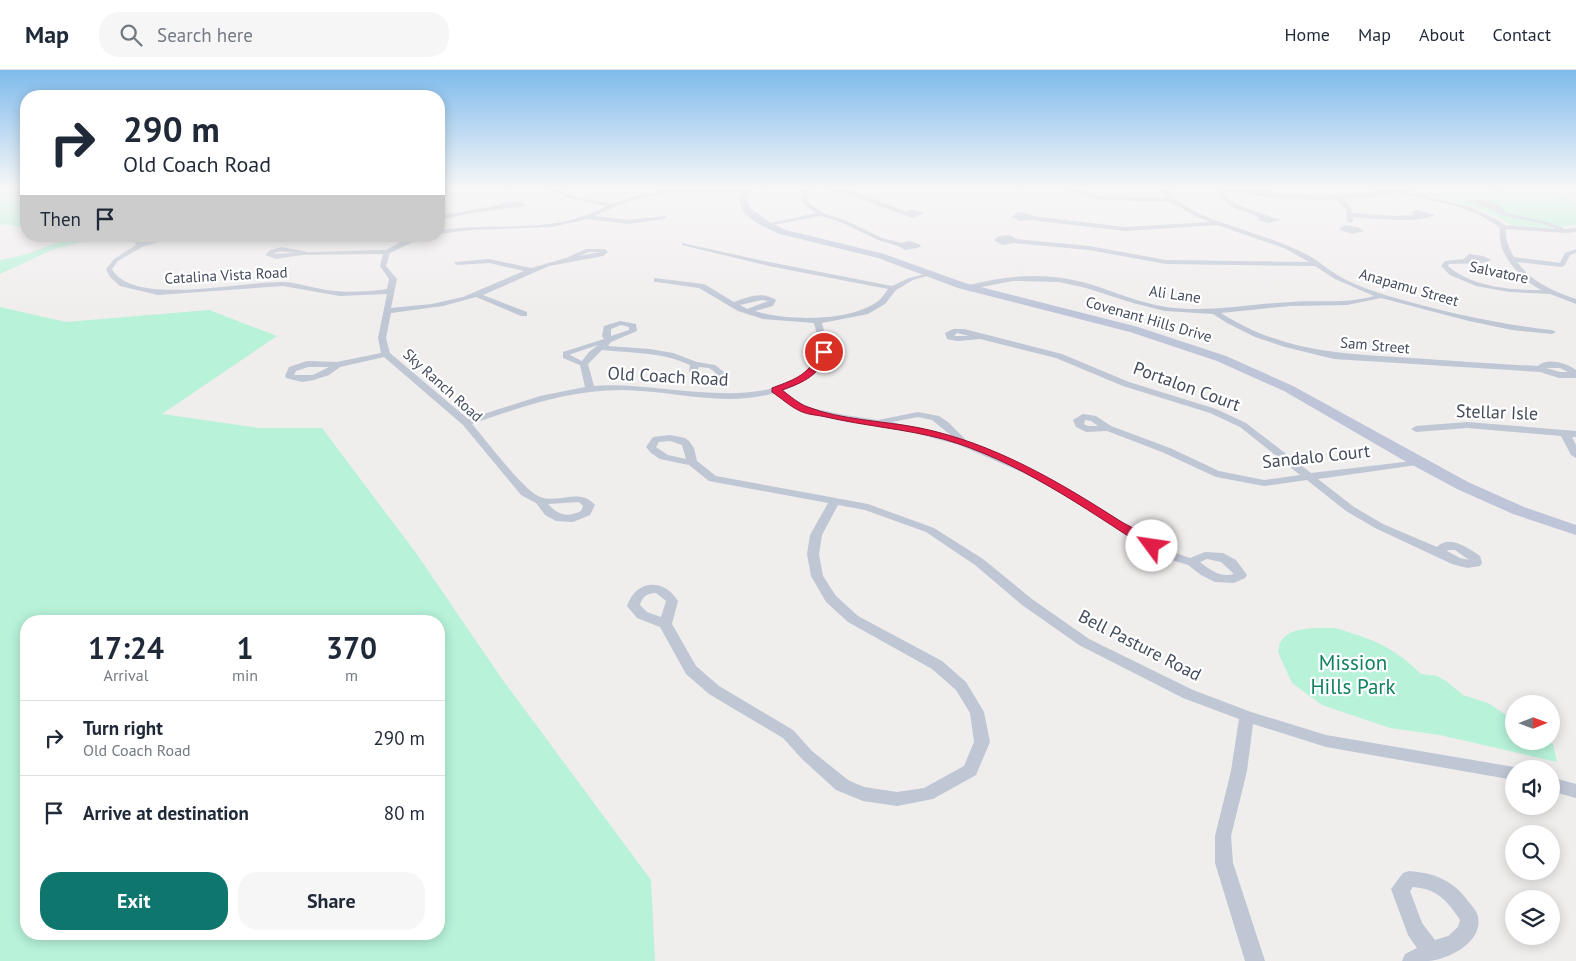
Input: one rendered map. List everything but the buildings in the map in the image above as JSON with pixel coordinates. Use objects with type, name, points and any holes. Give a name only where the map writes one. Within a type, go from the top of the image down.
[{"type":"street","name":"Covenant Hills Drive","points":[[779,229],[815,241],[879,255],[968,288],[1125,326],[1172,339],[1211,353],[1280,384],[1417,462],[1503,503],[1576,530]]},
{"type":"street","points":[[859,229],[880,239],[902,244]]},
{"type":"street","name":"Anapamu Street","points":[[1232,229],[1286,247],[1308,258],[1313,264],[1351,285],[1381,296],[1495,324],[1552,332]]},
{"type":"street","points":[[1503,229],[1500,239],[1522,274],[1552,292],[1576,302]]},
{"type":"street","points":[[1528,229],[1576,230]]},
{"type":"street","points":[[1560,229],[1566,231]]},
{"type":"street","points":[[1014,241],[1089,248],[1166,262],[1313,264]]},
{"type":"street","points":[[300,254],[387,252],[405,242]]},
{"type":"street","points":[[684,244],[768,264],[893,288]]},
{"type":"street","name":"Catalina Vista Road","points":[[140,245],[116,260],[109,269],[112,276],[120,284],[158,292],[283,284],[332,293],[375,294],[391,292]]},
{"type":"street","points":[[1511,259],[1562,265],[1567,254],[1576,251]]},
{"type":"street","name":"Sky Ranch Road","points":[[387,252],[383,266],[393,279],[382,338],[386,354],[440,398],[466,423],[525,493],[540,501]]},
{"type":"street","points":[[386,312],[438,305],[477,295],[530,270],[568,258]]},
{"type":"street","name":"Salvatore","points":[[1471,260],[1447,262],[1444,266],[1448,271],[1459,277],[1494,288],[1519,292],[1552,292]]},
{"type":"street","points":[[457,263],[489,261],[530,270]]},
{"type":"street","points":[[657,280],[701,286],[733,305],[774,319],[818,321],[865,312],[882,302],[893,288],[911,279],[928,274]]},
{"type":"street","name":"Ali Lane","points":[[968,288],[1002,279],[1050,279],[1082,284],[1152,306],[1182,311],[1216,313],[1291,304],[1357,303],[1381,296]]},
{"type":"street","points":[[477,295],[524,314]]},
{"type":"street","points":[[733,305],[754,297],[766,297],[772,300],[770,304],[747,311]]},
{"type":"street","name":"Sam Street","points":[[1216,313],[1232,324],[1269,340],[1302,350],[1334,356],[1541,369]]},
{"type":"street","name":"Old Coach Road","points":[[466,423],[516,406],[590,389],[637,388],[723,396],[751,395],[775,390],[799,382],[819,365],[824,352],[818,321]]},
{"type":"street","name":"Portalon Court","points":[[980,337],[1059,356],[1126,384],[1213,411],[1243,425],[1350,509],[1379,526],[1440,552]]},
{"type":"street","points":[[610,340],[592,354],[584,364],[570,359],[566,356],[567,352],[610,340]]},
{"type":"street","points":[[602,348],[665,353],[682,357],[695,364]]},
{"type":"street","points":[[336,364],[386,354]]},
{"type":"street","points":[[584,364],[590,389]]},
{"type":"street","points":[[775,390],[804,409],[905,428],[963,443],[1030,472],[1080,500],[1166,554],[1192,562]]},
{"type":"street","points":[[878,424],[898,417],[926,415],[948,424],[963,443]]},
{"type":"street","name":"Stellar Isle","points":[[1416,429],[1467,425],[1571,433]]},
{"type":"street","name":"Sandalo Court","points":[[1108,428],[1166,450],[1216,474],[1264,483],[1417,462]]},
{"type":"street","points":[[1571,433],[1576,455]]},
{"type":"street","name":"Bell Pasture Road","points":[[692,462],[713,478],[868,507],[930,530],[979,562],[1027,602],[1084,642],[1188,694],[1247,716],[1326,741],[1505,771]]},
{"type":"street","points":[[665,624],[691,670],[714,690],[788,734],[807,755],[842,785],[863,794],[898,799],[928,794],[970,770],[982,742],[977,712],[961,686],[937,665],[853,618],[831,599],[817,576],[813,554],[816,535],[835,501]]},
{"type":"street","points":[[1247,716],[1239,771],[1222,836],[1224,863],[1255,961]]},
{"type":"street","points":[[1560,787],[1576,791]]},
{"type":"street","points":[[1412,961],[1432,951]]},
{"type":"green space","points":[[59,242],[82,242],[52,250],[0,274],[0,260],[24,255]]},
{"type":"green space","points":[[0,307],[66,322],[209,310],[277,336],[162,414],[259,428],[322,428],[416,553],[502,679],[651,880],[655,961],[0,961]]},
{"type":"green space","name":"Mission Hills Park","points":[[1334,628],[1371,640],[1391,650],[1421,674],[1437,676],[1463,695],[1488,703],[1505,714],[1505,750],[1440,735],[1390,728],[1322,705],[1292,683],[1278,652],[1281,641],[1285,636],[1298,630]]},
{"type":"green space","name":"Mission Hills Park","points":[[1505,750],[1554,750],[1557,760],[1548,760]]},
{"type":"route","points":[[824,352],[819,365],[799,382],[775,390],[804,409],[920,431],[948,438],[986,452],[1030,472],[1080,500],[1152,546]]}]
